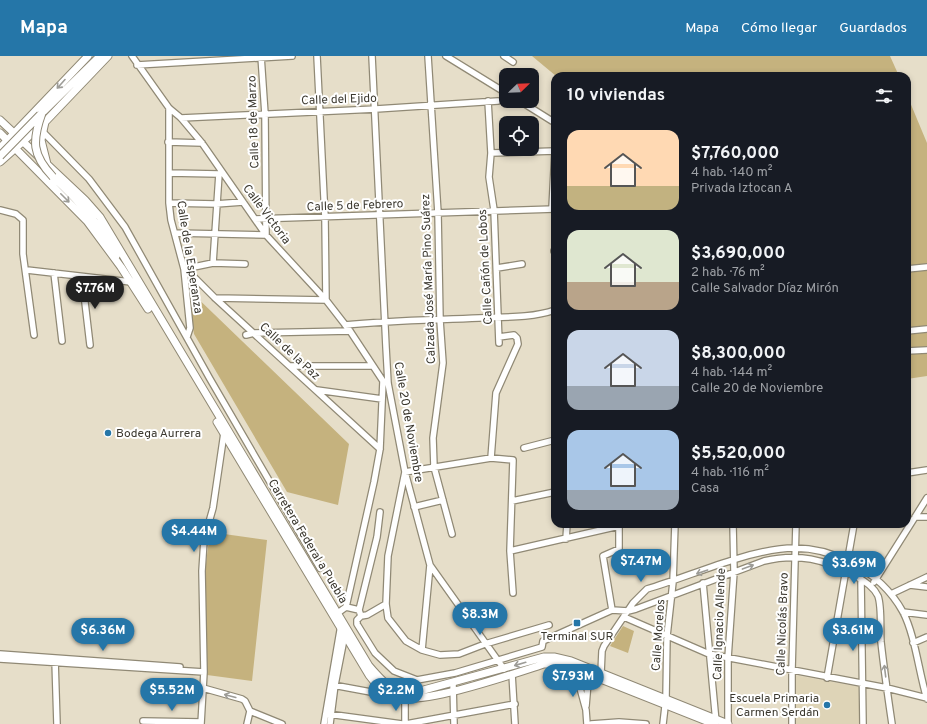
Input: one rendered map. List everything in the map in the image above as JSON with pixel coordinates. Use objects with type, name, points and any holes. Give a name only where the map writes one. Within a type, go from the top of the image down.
[{"type":"main road","points":[[1,158],[88,56]]},
{"type":"main road","points":[[0,148],[100,56]]},
{"type":"main road","points":[[1,158],[15,148],[46,120],[108,56]]},
{"type":"main road","points":[[40,112],[46,120]]},
{"type":"main road","points":[[40,112],[36,129],[35,147],[42,165],[78,200],[101,228],[121,267]]},
{"type":"main road","name":"Carretera Federal a Puebla","points":[[0,120],[85,200],[100,217],[134,281],[167,338],[226,431],[352,641],[369,666],[384,684],[392,690],[405,696]]},
{"type":"main road","points":[[40,174],[48,170],[41,146],[42,131],[46,120]]},
{"type":"main road","name":"Carretera Federal a Puebla","points":[[0,133],[86,221],[121,267],[134,281],[216,410],[226,431]]},
{"type":"main road","points":[[34,168],[36,163],[45,163]]},
{"type":"main road","name":"Carretera Federal a Puebla","points":[[352,641],[369,675],[388,695],[405,696],[454,687],[512,674],[544,661]]},
{"type":"main road","name":"Carretera Federal a Puebla","points":[[454,687],[504,669],[544,661],[553,664],[574,665],[716,722],[728,724]]},
{"type":"main road","name":"Carretera Federal a Puebla","points":[[589,672],[602,673],[665,701]]},
{"type":"street","name":"Calle Victoria","points":[[132,56],[169,108],[181,118],[202,143],[220,173],[266,235],[326,300],[386,382]]},
{"type":"street","points":[[137,65],[292,56]]},
{"type":"street","points":[[215,298],[326,300],[325,218],[317,56]]},
{"type":"street","name":"Calle 20 de Noviembre","points":[[372,56],[381,215],[386,382],[405,472],[430,565],[504,669]]},
{"type":"street","name":"Calzada José María Pino Suárez","points":[[428,56],[438,213],[442,368],[433,438],[434,467],[452,534]]},
{"type":"street","points":[[446,56],[499,89]]},
{"type":"street","points":[[504,56],[513,62]]},
{"type":"street","name":"Calle 18 de Marzo","points":[[262,57],[267,219],[266,235]]},
{"type":"street","name":"Calle del Ejido","points":[[181,118],[320,110],[376,109],[498,100]]},
{"type":"street","name":"Calle Cañón de Lobos","points":[[488,101],[491,153],[489,177],[494,210],[499,337],[514,335],[517,338],[518,344],[496,393],[491,458]]},
{"type":"street","name":"Calle de la Esperanza","points":[[169,108],[169,203],[174,233],[185,269],[190,328],[186,337]]},
{"type":"street","points":[[531,108],[551,120]]},
{"type":"street","points":[[42,131],[89,179],[125,227],[186,337],[320,568]]},
{"type":"street","points":[[168,142],[202,143]]},
{"type":"street","points":[[491,153],[551,151]]},
{"type":"street","points":[[169,173],[220,173],[216,204],[213,263]]},
{"type":"street","points":[[169,203],[216,204],[243,202]]},
{"type":"street","name":"Calle 5 de Febrero","points":[[255,219],[325,218],[551,208]]},
{"type":"street","points":[[0,210],[16,214],[23,220],[23,254],[27,270],[34,335]]},
{"type":"street","points":[[174,233],[266,235]]},
{"type":"street","points":[[185,269],[213,263],[245,264]]},
{"type":"street","points":[[497,268],[522,264]]},
{"type":"street","points":[[911,269],[927,268]]},
{"type":"street","name":"Calle de la Paz","points":[[185,269],[380,449]]},
{"type":"street","points":[[27,270],[82,277],[134,281]]},
{"type":"street","points":[[54,273],[62,341]]},
{"type":"street","points":[[82,277],[90,345]]},
{"type":"street","points":[[345,325],[384,321],[498,317],[543,314],[551,311]]},
{"type":"street","points":[[911,331],[927,329]]},
{"type":"street","points":[[246,335],[254,333],[350,331]]},
{"type":"street","points":[[499,337],[499,343]]},
{"type":"street","points":[[911,352],[927,350]]},
{"type":"street","points":[[290,366],[373,366]]},
{"type":"street","points":[[336,615],[346,607],[374,482],[380,449],[382,399],[386,382]]},
{"type":"street","points":[[316,390],[382,399]]},
{"type":"street","points":[[216,410],[225,404]]},
{"type":"street","points":[[143,721],[201,723],[204,671],[202,570],[204,540],[213,508],[226,431]]},
{"type":"street","points":[[524,448],[551,441]]},
{"type":"street","points":[[513,593],[510,551],[513,460],[491,458],[405,472],[388,556],[386,604],[388,618],[406,641],[422,650],[440,655],[459,654],[485,644],[549,625]]},
{"type":"street","points":[[911,472],[927,470]]},
{"type":"street","points":[[512,501],[551,493]]},
{"type":"street","points":[[911,522],[927,498]]},
{"type":"street","points":[[414,507],[443,500]]},
{"type":"street","points":[[361,616],[360,610],[377,537],[380,512]]},
{"type":"street","points":[[915,516],[927,517]]},
{"type":"street","points":[[566,538],[567,528]]},
{"type":"street","points":[[510,551],[607,528]]},
{"type":"street","points":[[612,610],[603,556],[619,549],[619,528]]},
{"type":"street","name":"Calle Morelos","points":[[663,724],[667,636],[673,582],[675,528]]},
{"type":"street","name":"Calle Ignacio Allende","points":[[728,724],[728,658],[734,572],[732,562],[733,528]]},
{"type":"street","name":"Calle Nicolás Bravo","points":[[792,724],[796,528]]},
{"type":"street","points":[[828,678],[853,528]]},
{"type":"street","points":[[871,587],[908,528]]},
{"type":"street","points":[[602,673],[602,651],[628,611],[647,589],[774,550],[796,548],[848,560],[876,579],[891,594],[903,612],[913,643],[927,698]]},
{"type":"street","points":[[544,661],[542,647],[543,641],[612,610],[628,611],[764,561],[783,557],[816,559],[829,563],[861,579],[871,587],[878,596],[892,724]]},
{"type":"street","points":[[422,650],[430,565]]},
{"type":"street","points":[[891,594],[927,577]]},
{"type":"street","points":[[861,579],[863,724]]},
{"type":"street","points":[[703,583],[716,722]]},
{"type":"street","points":[[910,584],[927,587]]},
{"type":"street","points":[[386,604],[367,616],[361,616],[357,620],[357,624],[375,653],[394,672],[417,680],[455,673],[542,647]]},
{"type":"street","points":[[346,607],[360,610]]},
{"type":"street","points":[[903,612],[927,615]]},
{"type":"street","points":[[624,617],[709,654],[828,678],[887,688],[927,698]]},
{"type":"street","points":[[324,724],[328,714],[332,685],[344,628]]},
{"type":"street","points":[[913,643],[927,637]]},
{"type":"street","points":[[0,654],[55,660],[204,671]]},
{"type":"street","points":[[0,659],[55,660]]},
{"type":"street","points":[[55,660],[58,724]]},
{"type":"street","points":[[574,665],[586,710],[588,724]]},
{"type":"street","points":[[919,671],[927,672]]},
{"type":"street","points":[[586,710],[589,672]]},
{"type":"street","points":[[512,674],[515,724]]},
{"type":"street","points":[[332,685],[388,695]]},
{"type":"street","points":[[454,687],[454,724]]},
{"type":"street","points":[[203,688],[245,701],[250,711],[247,724]]},
{"type":"street","points":[[404,724],[405,696]]},
{"type":"street","points":[[328,714],[404,724],[515,704]]},
{"type":"street","points":[[250,711],[282,724]]},
{"type":"street","points":[[328,714],[330,724]]},
{"type":"street","points":[[591,724],[619,722],[646,724]]},
{"type":"shaded area","points":[[532,56],[890,56],[897,72],[551,72]]},
{"type":"shaded area","points":[[911,105],[927,143],[927,376],[911,378]]},
{"type":"shaded area","points":[[186,287],[349,444],[338,505],[287,492],[194,334]]},
{"type":"shaded area","points":[[210,532],[267,540],[252,681],[207,675],[205,571]]},
{"type":"shaded area","points":[[623,626],[634,631],[628,653],[610,646]]},
{"type":"shaded area","name":"Escuela Primaria Carmen Serdán","points":[[794,675],[860,687],[860,724],[794,724]]},
{"type":"place","name":"Bodega Aurrera","points":[[108,433]]},
{"type":"place","name":"Terminal SUR","points":[[577,623]]},
{"type":"place","name":"Escuela Primaria Carmen Serdán","points":[[827,705]]}]
